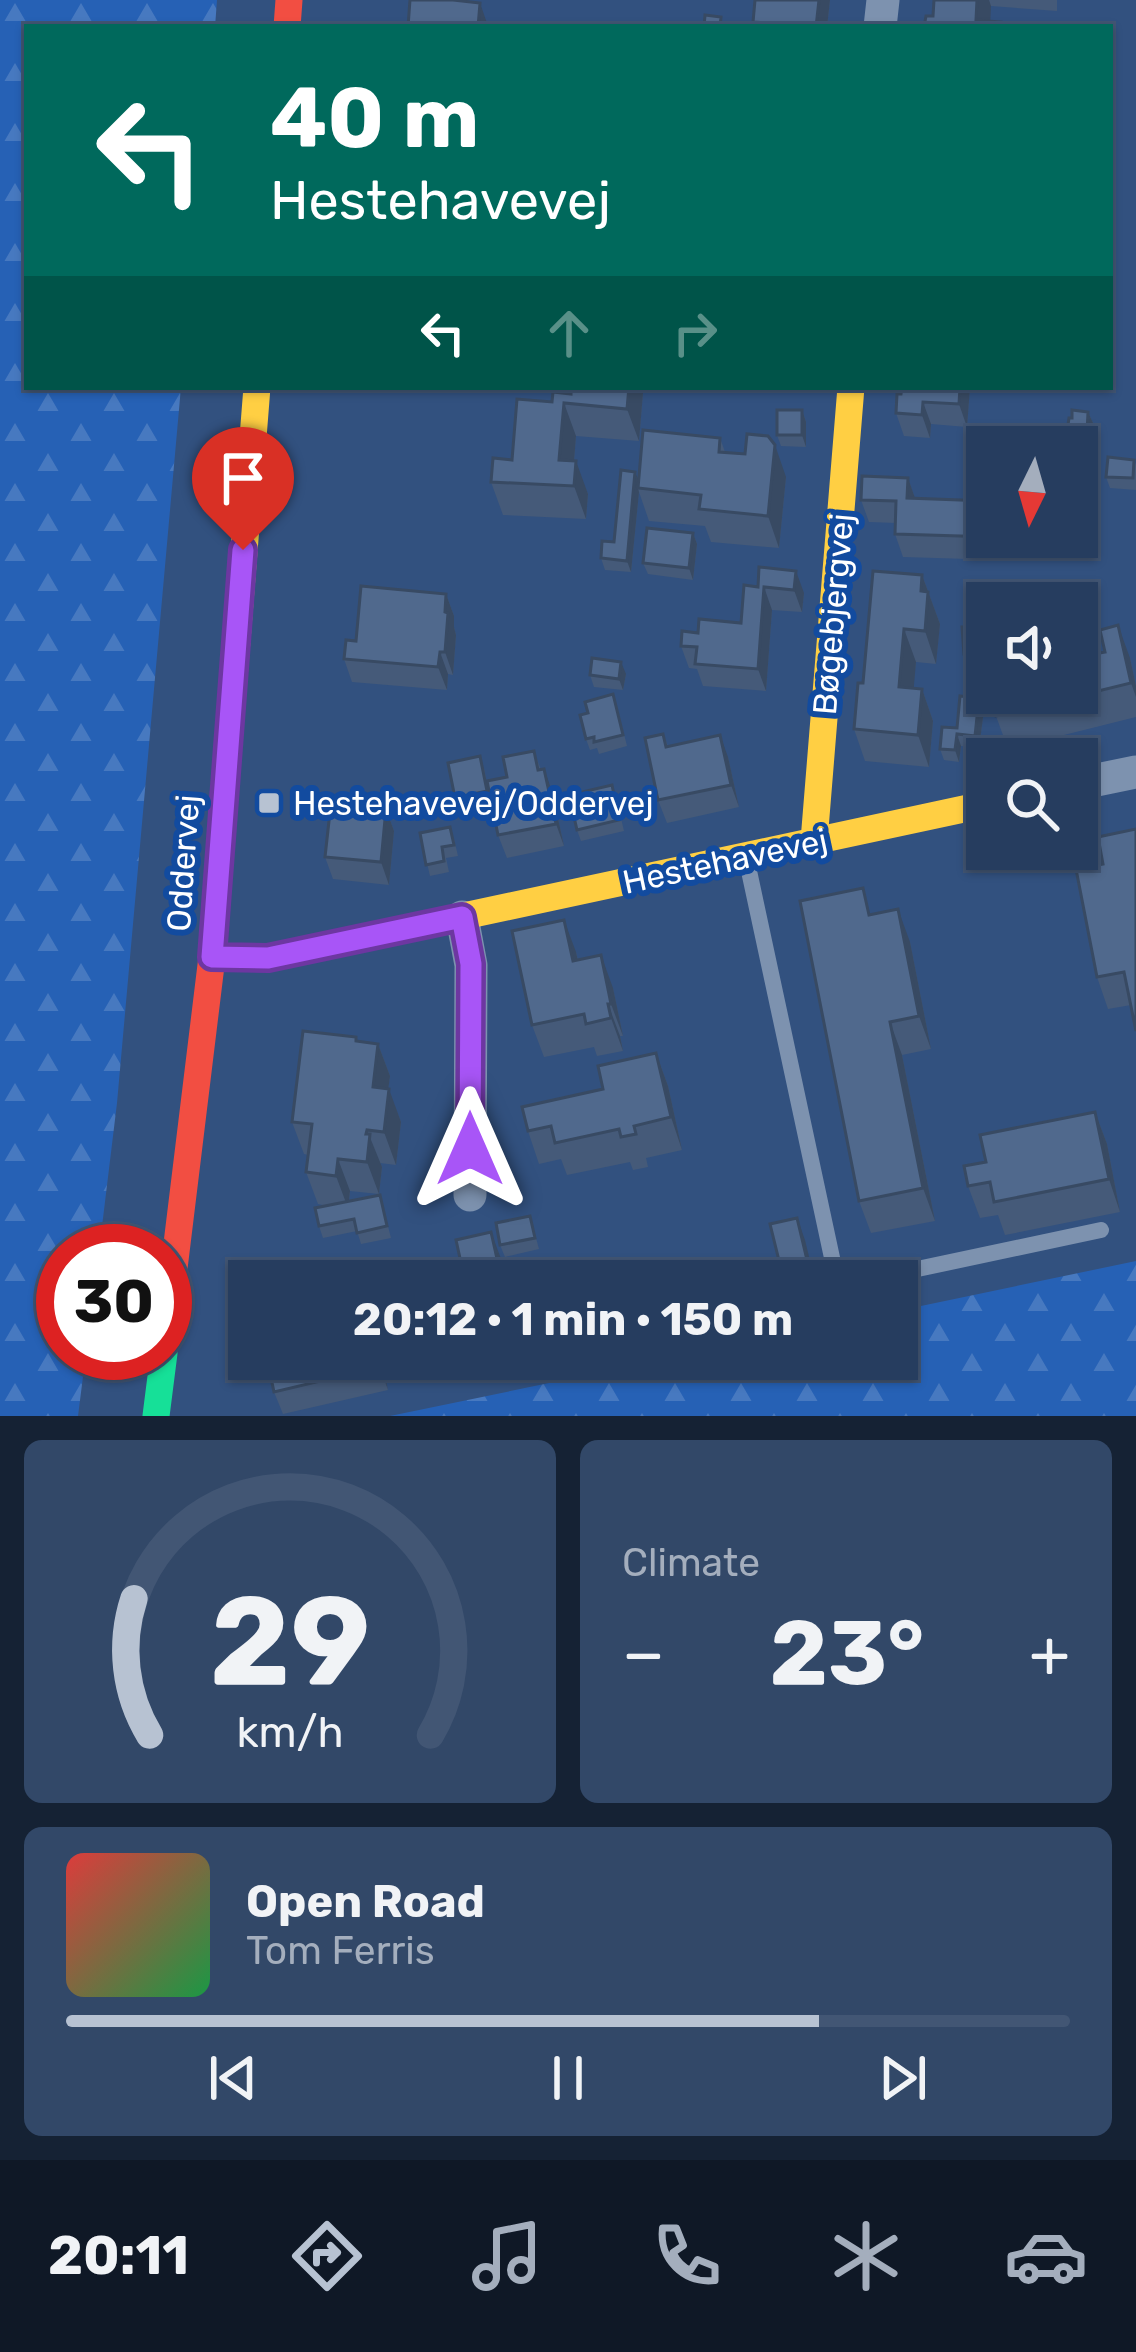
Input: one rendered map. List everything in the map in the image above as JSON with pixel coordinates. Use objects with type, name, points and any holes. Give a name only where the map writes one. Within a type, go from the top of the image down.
[{"type":"street","name":"Oddervej","points":[[179,1224],[212,957],[257,390]]},
{"type":"street","name":"Bøgebjergvej","points":[[814,842],[851,390]]},
{"type":"street","points":[[1098,780],[1136,772]]},
{"type":"street","name":"Hestehavevej","points":[[212,957],[268,958],[966,809]]},
{"type":"street","points":[[462,917],[471,964],[470,1195]]},
{"type":"street","points":[[156,1416],[161,1380]]},
{"type":"lane","points":[[746,856],[833,1260]]},
{"type":"lane","points":[[918,1269],[1102,1230]]},
{"type":"green space","points":[[0,0],[217,0],[215,24],[24,24],[24,390],[181,390],[102,1224],[36,1224],[36,1380],[83,1380],[78,1416],[0,1416]]},
{"type":"green space","points":[[1136,1261],[1136,1416],[390,1416],[564,1380],[918,1380],[918,1307]]},
{"type":"building","points":[[410,0],[480,3],[478,24],[408,24]]},
{"type":"building","points":[[755,0],[819,0],[816,24],[753,22]]},
{"type":"building","points":[[934,0],[977,0],[976,20],[1001,22],[925,24],[926,16],[933,16]]},
{"type":"building","points":[[705,15],[721,17],[720,24],[704,24]]},
{"type":"building","points":[[571,390],[629,390],[627,409],[564,403],[559,460],[576,461],[574,486],[491,482],[493,458],[512,460],[517,399],[552,402],[553,392],[571,394]]},
{"type":"building","points":[[902,390],[960,390],[959,404],[923,402],[922,415],[896,413],[897,394]]},
{"type":"building","points":[[777,410],[802,410],[802,435],[777,435]]},
{"type":"building","points":[[1072,410],[1088,412],[1087,426],[1068,426]]},
{"type":"building","points":[[643,430],[720,438],[719,452],[745,454],[747,434],[768,436],[775,445],[768,516],[699,509],[701,495],[638,488]]},
{"type":"building","points":[[1108,457],[1134,460],[1133,478],[1106,477]]},
{"type":"building","points":[[621,470],[635,472],[627,561],[601,558],[602,541],[614,542]]},
{"type":"building","points":[[862,476],[908,478],[907,498],[966,500],[966,536],[895,534],[896,501],[861,500]]},
{"type":"building","points":[[647,528],[693,533],[689,568],[643,563]]},
{"type":"building","points":[[759,567],[796,571],[794,590],[764,587],[758,669],[695,664],[697,647],[681,646],[682,631],[698,633],[699,619],[741,623],[744,585],[758,587]]},
{"type":"building","points":[[873,571],[922,575],[921,591],[928,592],[925,631],[904,629],[899,687],[922,689],[918,735],[854,729]]},
{"type":"building","points":[[361,586],[446,594],[445,652],[440,652],[438,667],[344,659],[346,640],[356,641]]},
{"type":"building","points":[[1118,625],[1131,683],[1098,691],[1098,653],[1105,652],[1100,630]]},
{"type":"building","points":[[592,658],[621,662],[619,679],[590,675]]},
{"type":"building","points":[[613,694],[623,735],[594,742],[594,737],[586,739],[580,715],[588,713],[585,702]]},
{"type":"building","points":[[960,696],[966,697],[966,714],[977,714],[975,736],[957,734],[955,750],[940,749],[942,727],[957,728]]},
{"type":"building","points":[[663,734],[666,747],[720,735],[731,785],[658,800],[645,738]]},
{"type":"building","points":[[534,751],[538,770],[544,769],[556,824],[498,835],[487,781],[507,777],[503,757]]},
{"type":"building","points":[[480,756],[487,791],[455,798],[448,763]]},
{"type":"building","points":[[612,785],[619,820],[577,830],[569,795]]},
{"type":"building","points":[[331,803],[386,809],[381,862],[325,857]]},
{"type":"building","points":[[450,827],[454,845],[442,847],[444,861],[426,865],[420,833]]},
{"type":"building","points":[[1136,829],[1136,1031],[1124,972],[1097,977],[1076,870],[1098,870],[1103,864],[1098,837]]},
{"type":"building","points":[[863,888],[869,915],[898,909],[919,1016],[890,1022],[923,1188],[859,1201],[800,901]]},
{"type":"building","points":[[564,920],[573,961],[601,955],[611,1018],[586,1024],[584,1014],[532,1025],[512,931]]},
{"type":"building","points":[[303,1031],[378,1044],[373,1087],[389,1089],[384,1132],[367,1130],[367,1162],[338,1159],[336,1176],[306,1172],[312,1124],[292,1122]]},
{"type":"building","points":[[656,1053],[671,1117],[634,1126],[636,1134],[621,1137],[619,1129],[555,1143],[551,1126],[528,1131],[522,1107],[603,1089],[598,1066]]},
{"type":"building","points":[[1095,1112],[1109,1179],[994,1202],[990,1182],[968,1186],[964,1166],[986,1162],[980,1135]]},
{"type":"building","points":[[380,1195],[387,1226],[357,1233],[354,1219],[319,1226],[315,1208]]},
{"type":"building","points":[[530,1216],[535,1238],[500,1245],[496,1223]]},
{"type":"building","points":[[797,1218],[807,1260],[779,1260],[770,1224]]},
{"type":"building","points":[[491,1232],[497,1260],[460,1260],[456,1240]]},
{"type":"building","points":[[271,1380],[325,1380],[274,1392]]},
{"type":"traffic: fast","points":[[156,1416],[161,1380]]},
{"type":"traffic: slow","points":[[236,653],[257,390]]},
{"type":"traffic: slow","points":[[814,841],[851,390]]},
{"type":"traffic: slow","points":[[212,957],[268,958],[966,808]]},
{"type":"traffic: jam","points":[[287,24],[289,0]]},
{"type":"traffic: jam","points":[[179,1224],[212,957],[236,653]]},
{"type":"place","name":"Hestehavevej/Oddervej","points":[[269,803]]},
{"type":"route","points":[[243,550],[212,957],[268,958],[462,917],[471,964],[470,1149]]}]
